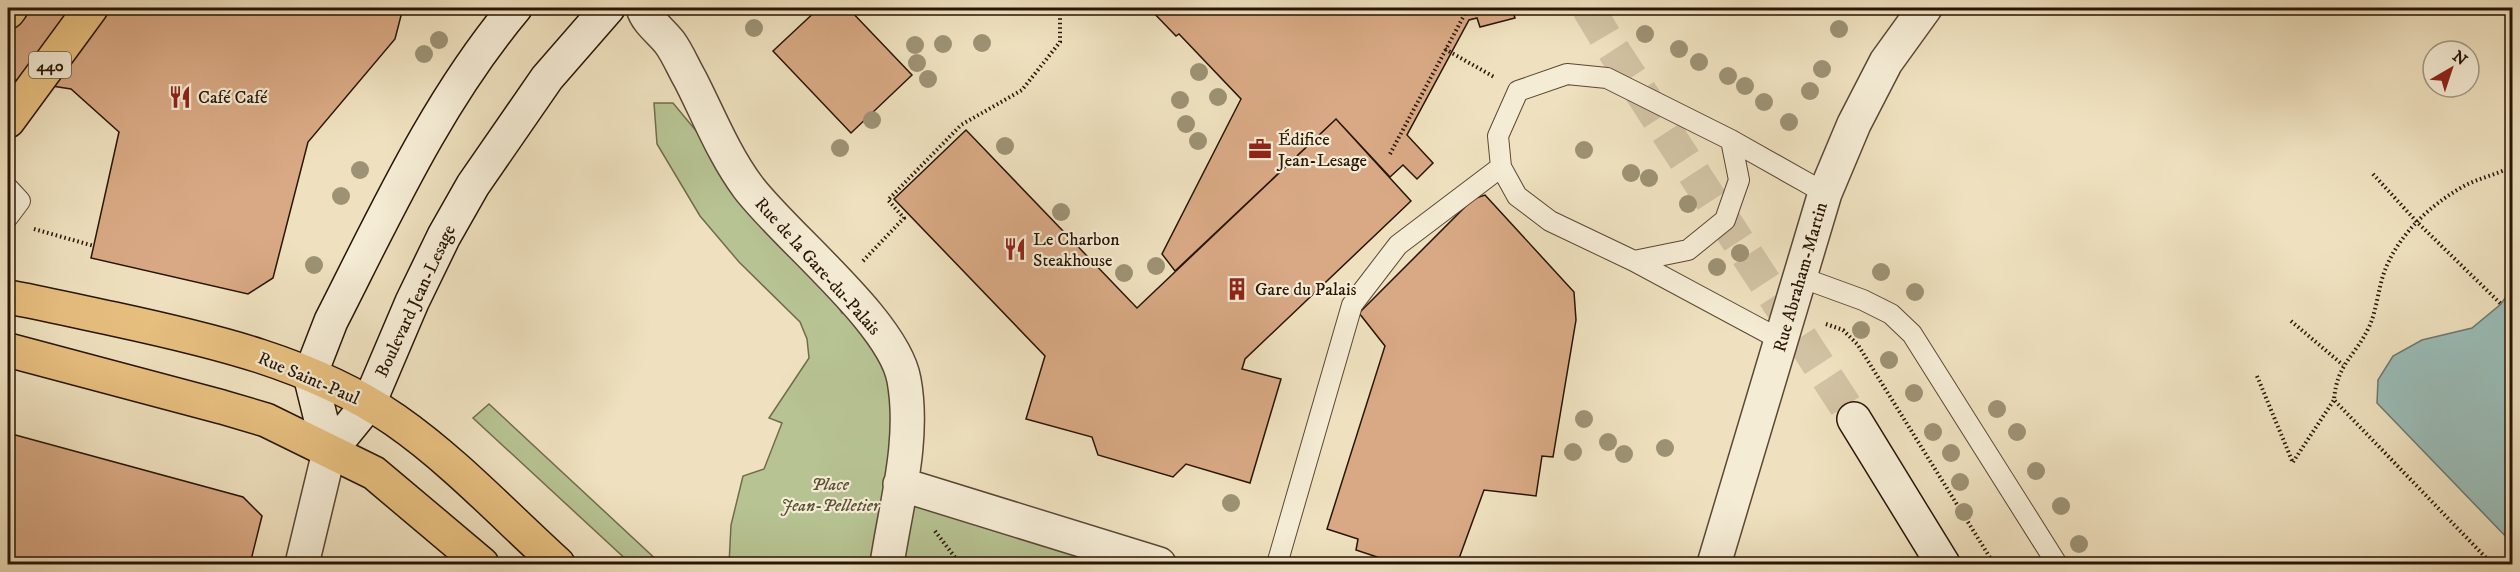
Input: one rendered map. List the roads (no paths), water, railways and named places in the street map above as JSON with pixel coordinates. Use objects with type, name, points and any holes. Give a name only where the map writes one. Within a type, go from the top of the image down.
[{"type":"main road","points":[[8,12],[11,8]]},
{"type":"main road","name":"440","points":[[8,122],[91,8]]},
{"type":"main road","name":"Rue Saint-Paul","points":[[8,297],[180,333],[269,358],[310,375],[396,420],[424,442],[558,564]]},
{"type":"main road","points":[[8,350],[266,420],[380,478],[482,564]]},
{"type":"street","points":[[302,564],[329,452],[310,375],[331,321],[431,127],[473,62],[515,8]]},
{"type":"street","name":"Rue de la Gare-du-Palais","points":[[603,9],[644,12],[670,44],[746,184],[764,208],[874,324],[893,351],[904,377],[909,414],[887,564]]},
{"type":"street","name":"Boulevard Jean-Lesage","points":[[329,452],[369,404],[412,302],[444,236],[473,185],[547,78],[603,9]]},
{"type":"street","name":"Rue Abraham-Martin","points":[[1714,564],[1825,193],[1854,124],[1916,10]]},
{"type":"street","points":[[1854,419],[1943,564]]},
{"type":"street","points":[[900,484],[1159,564]]},
{"type":"lane","points":[[1781,340],[1634,261],[1550,221],[1517,196],[1501,167],[1498,136],[1518,91],[1567,74],[1607,78],[1731,140],[1825,193]]},
{"type":"lane","points":[[1634,261],[1688,250],[1725,220],[1739,180],[1731,140]]},
{"type":"lane","points":[[1278,564],[1352,305],[1398,244],[1501,167]]},
{"type":"lane","points":[[8,188],[20,201],[8,217]]},
{"type":"lane","points":[[1800,277],[1863,300],[1891,314],[1912,334],[2057,564]]},
{"type":"water","points":[[2512,288],[2512,543],[2377,403],[2378,380],[2393,356],[2422,340],[2472,328],[2501,304]]},
{"type":"tunnel","points":[[1588,8],[1854,419]]},
{"type":"place","name":"Café Café","points":[[180,97]]},
{"type":"place","name":"Édifice Jean-Lesage","points":[[1260,149]]},
{"type":"place","name":"Le Charbon Steakhouse","points":[[1015,249]]},
{"type":"place","name":"Gare du Palais","points":[[1237,289]]},
{"type":"park label","name":"Place Jean-Pelletier","points":[[830,494]]}]
